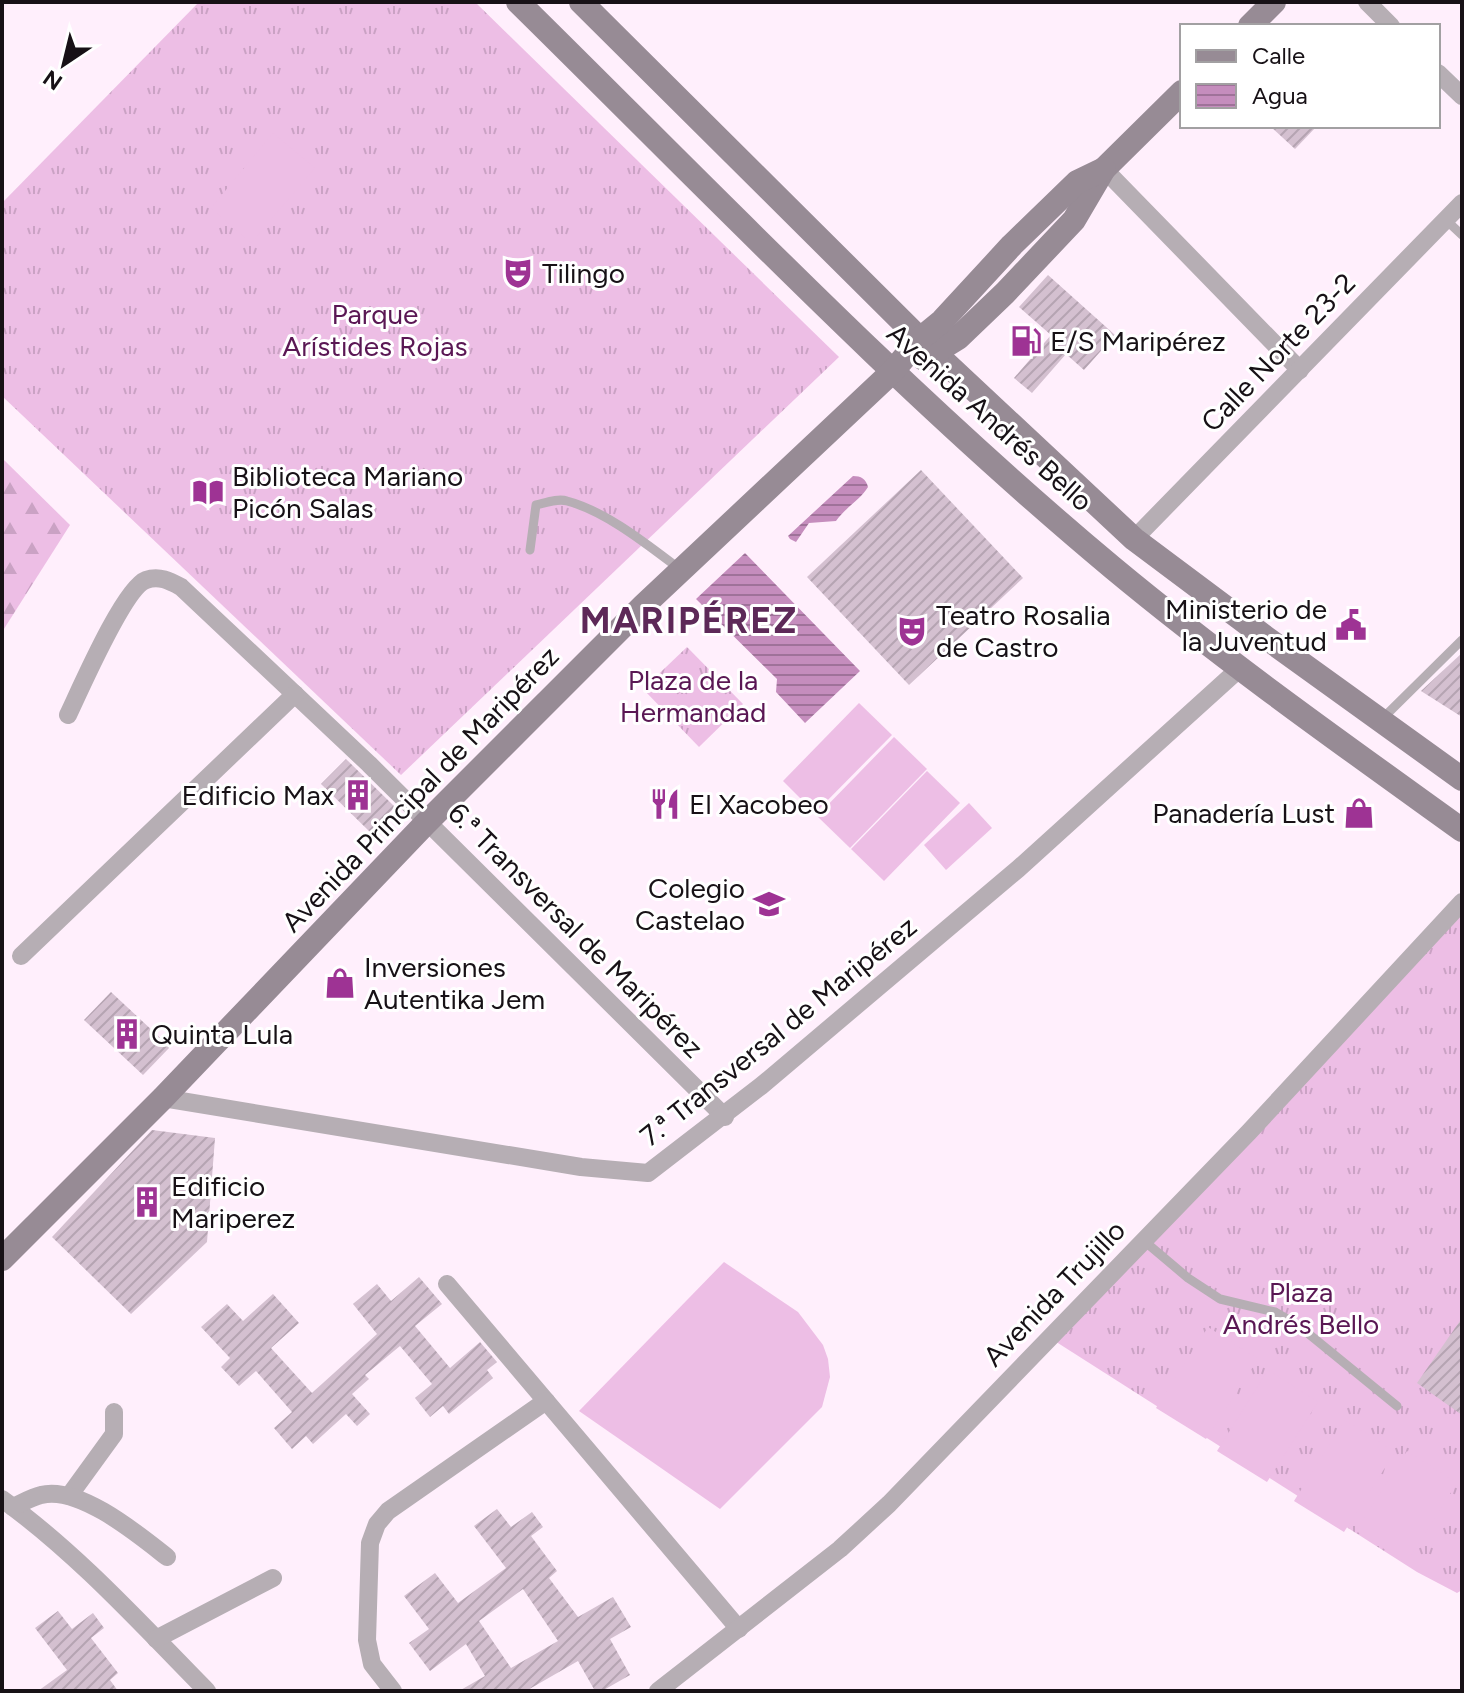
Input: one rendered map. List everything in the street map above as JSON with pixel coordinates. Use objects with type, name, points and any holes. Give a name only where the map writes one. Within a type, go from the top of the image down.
[{"type":"street","name":"Avenida Andrés Bello","points":[[518,2],[892,372],[1112,567],[1239,669],[1462,830]]},
{"type":"street","name":"Avenida Andrés Bello","points":[[581,2],[928,347],[1134,539],[1462,779]]},
{"type":"street","points":[[1252,24],[1274,2]]},
{"type":"street","points":[[1367,2],[1389,24]]},
{"type":"street","points":[[1440,75],[1462,96]]},
{"type":"street","name":"Avenida Principal de Maripérez","points":[[2,1259],[163,1098],[426,823],[681,570],[892,372],[928,347],[968,329],[1074,220],[1104,169],[1180,94]]},
{"type":"street","points":[[1104,169],[1300,370]]},
{"type":"street","name":"Calle Norte 23-2","points":[[1134,539],[1462,203]]},
{"type":"street","name":"6.ª Transversal de Maripérez","points":[[68,715],[127,600],[144,580],[164,578],[181,587],[295,694],[725,1117]]},
{"type":"street","name":"7.ª Transversal de Maripérez","points":[[163,1098],[581,1167],[648,1173],[725,1117],[1018,869],[1239,669]]},
{"type":"street","points":[[21,956],[295,694]]},
{"type":"street","name":"Avenida Trujillo","points":[[658,1691],[840,1549],[889,1504],[1249,1132],[1462,902]]},
{"type":"street","points":[[447,1284],[739,1629]]},
{"type":"street","points":[[393,1691],[372,1664],[367,1640],[370,1543],[377,1524],[388,1511],[546,1401]]},
{"type":"street","points":[[69,1496],[114,1434],[114,1412]]},
{"type":"street","points":[[7,1503],[43,1494],[69,1496],[130,1527],[167,1557]]},
{"type":"street","points":[[7,1503],[74,1557],[207,1691]]},
{"type":"street","points":[[156,1639],[273,1578]]},
{"type":"lane","points":[[1446,220],[1462,235]]},
{"type":"lane","points":[[530,550],[536,505],[564,499],[594,512],[645,542],[681,570]]},
{"type":"lane","points":[[1380,720],[1462,640]]},
{"type":"lane","points":[[1143,1240],[1188,1278],[1220,1299],[1275,1312],[1299,1326],[1397,1406]]},
{"type":"green space","name":"Parque Arístides Rojas","points":[[199,2],[475,2],[839,357],[401,775],[2,396],[2,203]]},
{"type":"green space","points":[[273,133],[315,168],[251,243],[211,208]]},
{"type":"green space","points":[[2,458],[70,525],[2,632]]},
{"type":"green space","name":"Plaza de la Hermandad","points":[[687,647],[743,704],[699,747],[643,689]]},
{"type":"green space","points":[[859,703],[892,735],[815,813],[783,781]]},
{"type":"green space","points":[[894,737],[927,769],[850,848],[817,816]]},
{"type":"green space","points":[[927,771],[960,803],[884,881],[851,849]]},
{"type":"green space","points":[[969,803],[992,828],[946,870],[924,845]]},
{"type":"green space","name":"Plaza Andrés Bello","points":[[1462,902],[1462,1590],[1457,1593],[1417,1572],[1050,1338]]},
{"type":"green space","points":[[724,1262],[798,1312],[823,1345],[830,1377],[822,1407],[720,1509],[579,1411]]},
{"type":"green space","points":[[1208,1327],[1258,1359],[1206,1439],[1156,1408]]},
{"type":"green space","points":[[1268,1370],[1318,1402],[1267,1482],[1217,1451]]},
{"type":"green space","points":[[1345,1420],[1395,1452],[1344,1532],[1294,1501]]},
{"type":"green space","points":[[1407,1451],[1457,1483],[1406,1563],[1356,1531]]},
{"type":"water","points":[[853,476],[863,478],[868,487],[836,521],[809,523],[796,542],[790,539],[788,536]]},
{"type":"water","points":[[745,553],[860,671],[805,723],[776,692],[777,679],[696,599]]},
{"type":"building","points":[[1272,128],[1315,128],[1295,149]]},
{"type":"building","points":[[1048,275],[1115,335],[1084,370],[1066,354],[1032,393],[1014,378],[1051,335],[1019,307]]},
{"type":"building","name":"Teatro Rosalia de Castro","points":[[921,470],[1023,578],[909,685],[807,577]]},
{"type":"building","points":[[1462,653],[1462,717],[1421,691]]},
{"type":"building","name":"Edificio Max","points":[[346,759],[395,807],[370,832],[321,784]]},
{"type":"building","name":"Quinta Lula","points":[[111,992],[170,1047],[143,1075],[84,1020]]},
{"type":"building","name":"Edificio Mariperez","points":[[152,1130],[215,1138],[207,1242],[131,1314],[52,1237]]},
{"type":"building","points":[[419,1277],[442,1304],[415,1326],[450,1368],[480,1342],[497,1362],[487,1370],[493,1378],[449,1414],[443,1406],[430,1417],[415,1398],[432,1384],[400,1346],[365,1375],[369,1379],[352,1394],[370,1414],[357,1426],[346,1414],[313,1444],[306,1436],[292,1449],[274,1428],[292,1412],[256,1371],[239,1386],[221,1367],[230,1358],[201,1327],[227,1304],[243,1321],[273,1294],[299,1323],[271,1348],[312,1393],[377,1334],[353,1304],[377,1284],[391,1301]]},
{"type":"building","points":[[1462,1318],[1462,1415],[1417,1383]]},
{"type":"building","points":[[497,1509],[511,1527],[532,1512],[543,1527],[531,1536],[557,1571],[549,1578],[578,1617],[613,1597],[631,1627],[610,1639],[630,1675],[602,1691],[595,1691],[578,1661],[526,1691],[459,1691],[485,1676],[466,1644],[430,1671],[409,1643],[429,1629],[404,1596],[435,1573],[458,1603],[506,1568],[474,1526]],"holes":[[[523,1589],[558,1641],[511,1668],[479,1621]]]},
{"type":"building","points":[[58,1611],[72,1629],[93,1613],[104,1628],[91,1638],[118,1673],[110,1680],[118,1691],[38,1691],[67,1670],[35,1628]]},
{"type":"place","name":"Tilingo","points":[[518,273]]},
{"type":"place","name":"E/S Maripérez","points":[[1026,341]]},
{"type":"place","name":"Biblioteca Mariano Picón Salas","points":[[208,492]]},
{"type":"place","name":"Ministerio de la Juventud","points":[[1351,625]]},
{"type":"place","name":"Teatro Rosalia de Castro","points":[[912,631]]},
{"type":"place","name":"Edificio Max","points":[[358,795]]},
{"type":"place","name":"El Xacobeo","points":[[665,804]]},
{"type":"place","name":"Panadería Lust","points":[[1359,813]]},
{"type":"place","name":"Colegio Castelao","points":[[769,904]]},
{"type":"place","name":"Inversiones Autentika Jem","points":[[340,983]]},
{"type":"place","name":"Quinta Lula","points":[[127,1034]]},
{"type":"place","name":"Edificio Mariperez","points":[[147,1202]]},
{"type":"district","name":"MARIPÉREZ","points":[[689,620]]}]
